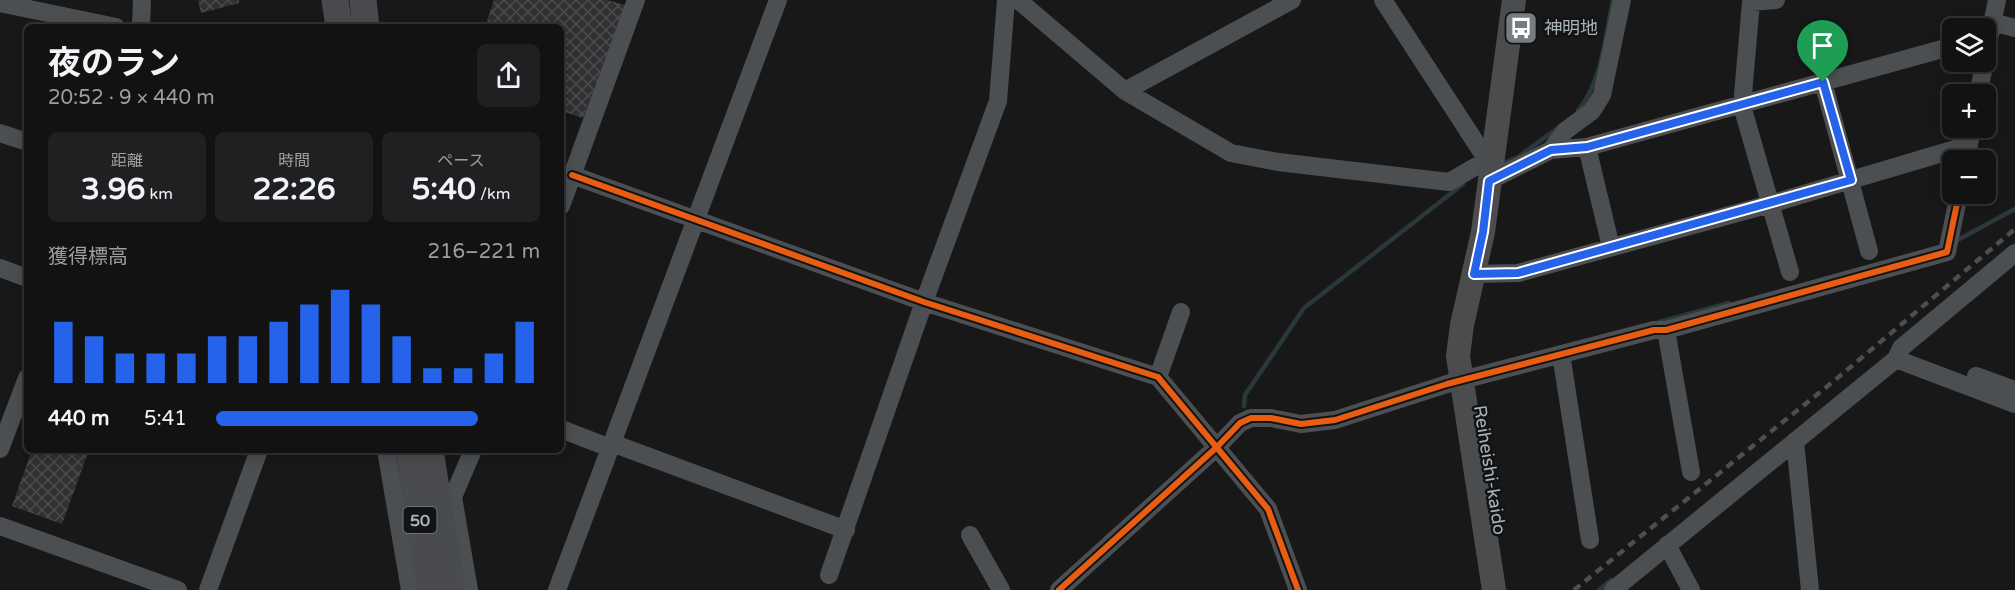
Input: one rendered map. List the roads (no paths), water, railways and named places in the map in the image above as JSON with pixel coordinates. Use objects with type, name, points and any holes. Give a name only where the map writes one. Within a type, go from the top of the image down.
[{"type":"highway","points":[[335,0],[339,24]]},
{"type":"highway","points":[[363,0],[366,24]]},
{"type":"highway","name":"50","points":[[409,453],[431,590]]},
{"type":"highway","name":"50","points":[[431,453],[445,497],[452,590]]},
{"type":"main road","name":"Reiheishi-kaido","points":[[1494,590],[1461,382],[1459,342],[1483,232],[1489,171],[1514,0]]},
{"type":"street","points":[[141,24],[142,0]]},
{"type":"street","points":[[564,198],[636,0]]},
{"type":"street","points":[[557,590],[778,0]]},
{"type":"street","points":[[830,575],[924,302],[998,101],[1006,0]]},
{"type":"street","points":[[1018,0],[1125,92],[1231,153],[1278,162],[1449,182],[1551,150],[1587,147],[1942,49]]},
{"type":"street","points":[[1125,92],[1292,0]]},
{"type":"street","points":[[1383,0],[1489,171]]},
{"type":"street","points":[[1551,150],[1565,131],[1592,111],[1602,95],[1622,0]]},
{"type":"street","points":[[1776,0],[1751,2],[1742,106],[1791,273]]},
{"type":"street","points":[[1992,18],[1997,0]]},
{"type":"street","points":[[0,3],[102,24]]},
{"type":"street","points":[[1996,30],[2015,28]]},
{"type":"street","points":[[1823,82],[1869,251]]},
{"type":"street","points":[[0,133],[24,141]]},
{"type":"street","points":[[1474,274],[1518,273],[1770,204],[1969,144]]},
{"type":"street","points":[[1587,147],[1611,247]]},
{"type":"street","points":[[572,175],[924,302],[1158,377],[1268,509],[1294,589]]},
{"type":"street","points":[[1059,590],[1217,447],[1240,423],[1251,418],[1321,423],[1561,354],[1654,330],[1666,330],[1947,252],[1957,204]]},
{"type":"street","points":[[1613,590],[2012,259]]},
{"type":"street","points":[[0,268],[24,277]]},
{"type":"street","points":[[1158,377],[1181,312]]},
{"type":"street","points":[[1666,330],[1690,472]]},
{"type":"street","points":[[1898,353],[2015,390]]},
{"type":"street","points":[[1898,353],[2015,404]]},
{"type":"street","points":[[1561,354],[1590,540]]},
{"type":"street","points":[[0,449],[24,386]]},
{"type":"street","points":[[564,430],[846,530]]},
{"type":"street","points":[[1795,441],[1807,588]]},
{"type":"street","points":[[208,590],[257,453]]},
{"type":"street","points":[[387,453],[410,590]]},
{"type":"street","points":[[469,590],[445,497],[471,453]]},
{"type":"street","points":[[0,526],[178,590]]},
{"type":"street","points":[[970,535],[1000,590]]},
{"type":"street","points":[[1667,545],[1691,590]]},
{"type":"waterway","points":[[1578,111],[1598,73],[1613,0]]},
{"type":"waterway","points":[[1499,165],[1518,157],[1558,128]]},
{"type":"waterway","points":[[1244,406],[1245,395],[1304,308],[1463,184]]},
{"type":"waterway","points":[[1954,242],[2015,209]]},
{"type":"waterway","points":[[1659,322],[1729,303]]},
{"type":"waterway","points":[[1599,590],[1611,580]]},
{"type":"railway","points":[[1574,590],[1835,380],[2015,229]]},
{"type":"place","name":"神明地","points":[[1521,28]]}]
